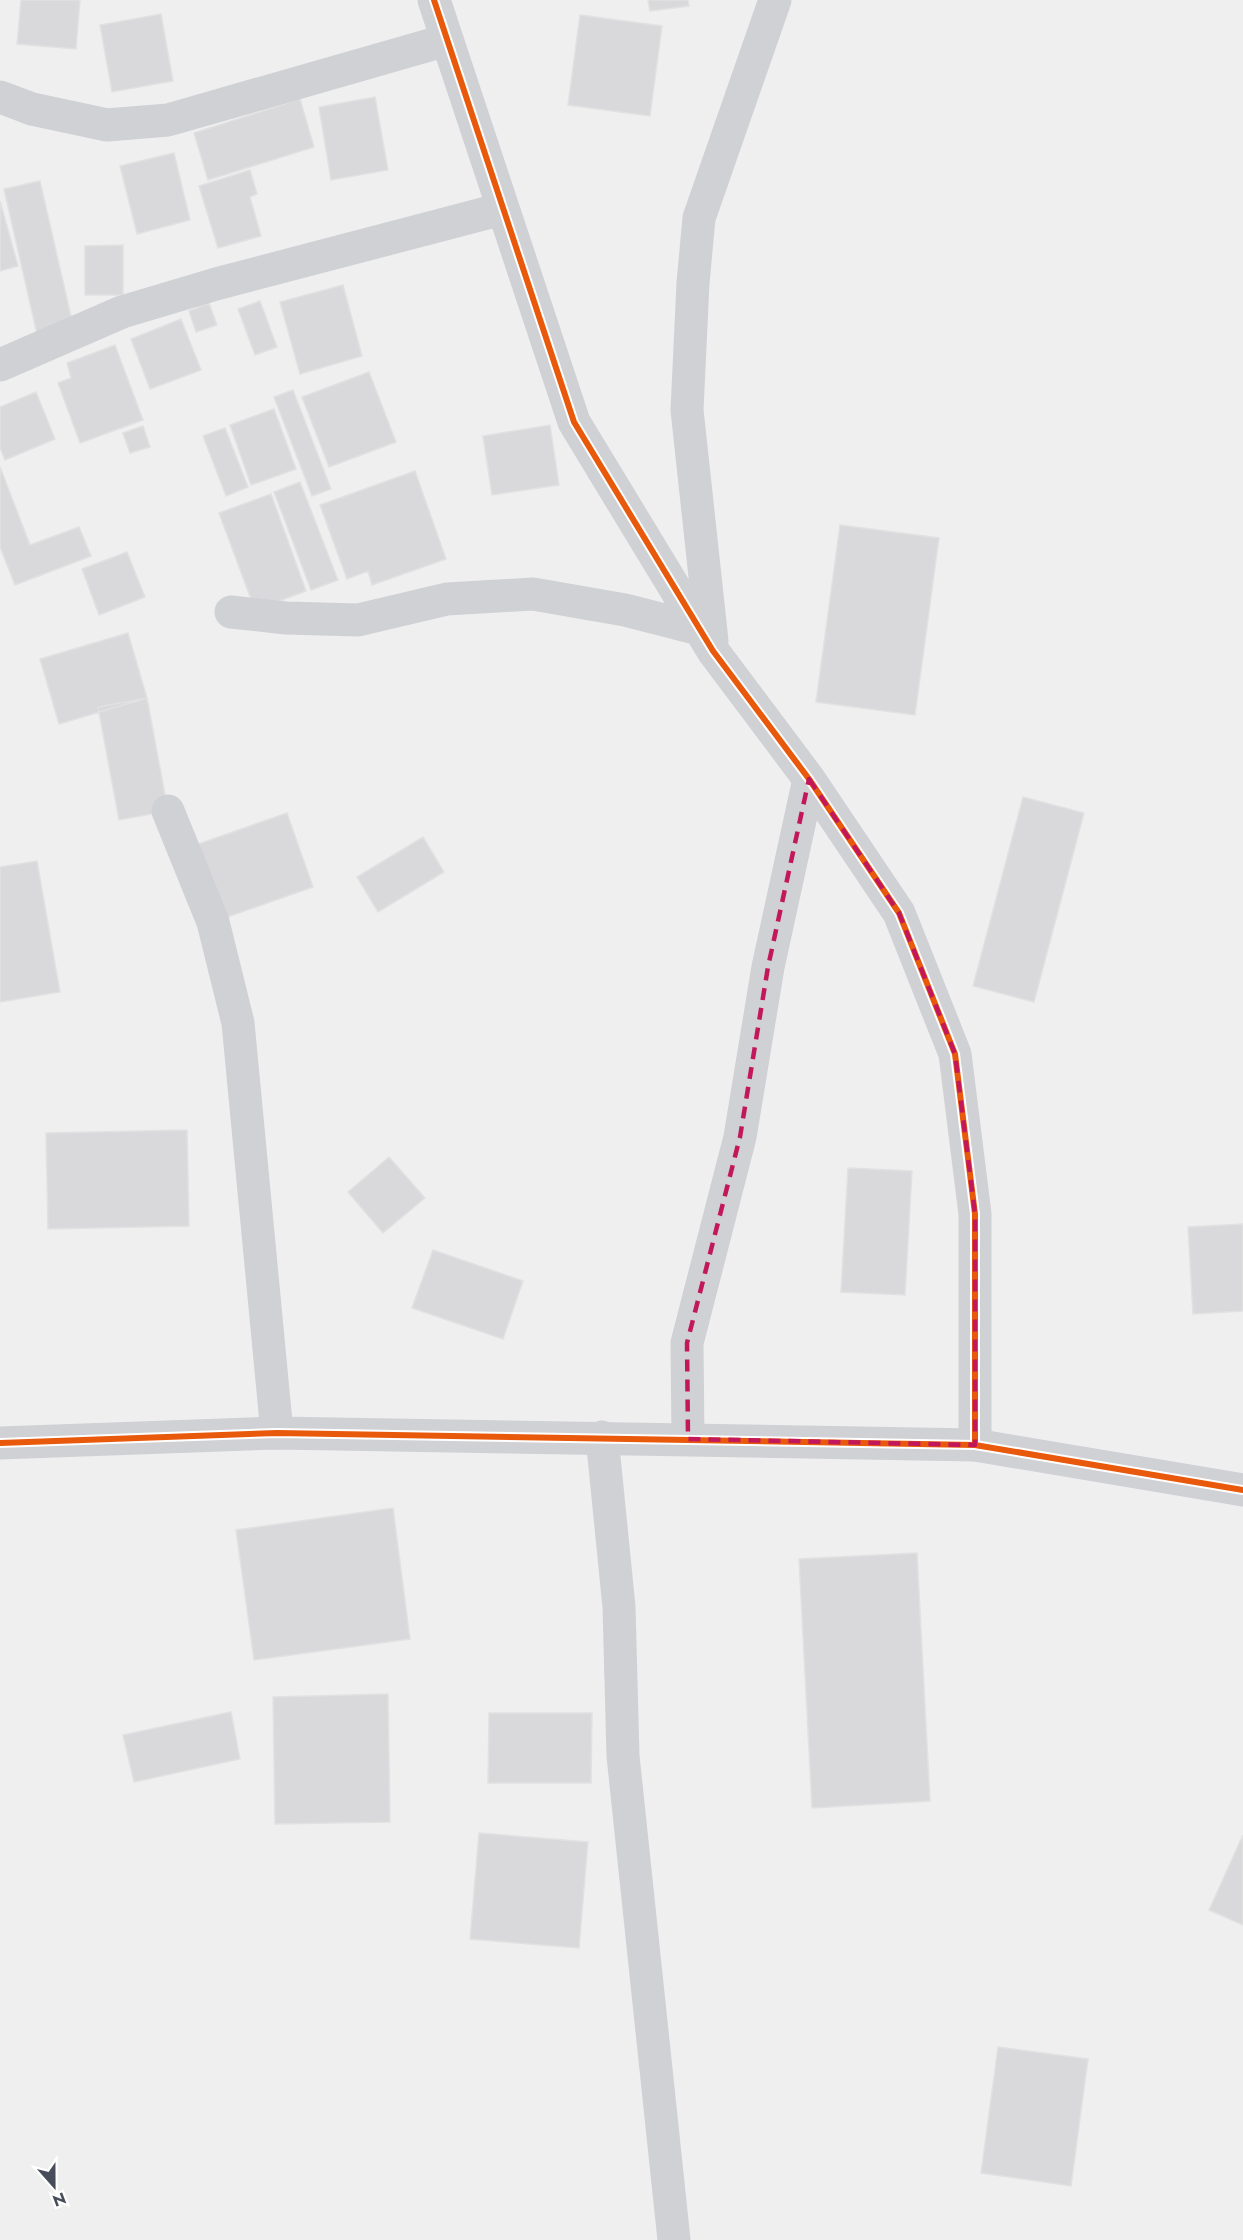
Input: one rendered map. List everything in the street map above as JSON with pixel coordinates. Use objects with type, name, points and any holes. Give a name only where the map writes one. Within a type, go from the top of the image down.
[{"type":"street","points":[[434,0],[574,422],[706,640],[809,779],[899,913],[955,1054],[975,1214],[975,1445]]},
{"type":"street","points":[[706,640],[687,410],[693,283],[699,218],[775,0]]},
{"type":"street","points":[[0,97],[32,109],[106,125],[168,120],[447,40]]},
{"type":"street","points":[[0,365],[122,312],[216,284],[502,208]]},
{"type":"street","points":[[231,612],[286,618],[358,620],[447,598],[534,594],[625,610],[706,640]]},
{"type":"street","points":[[688,1439],[687,1343],[740,1137],[768,967],[809,779]]},
{"type":"street","points":[[168,811],[213,922],[238,1023],[277,1433]]},
{"type":"street","points":[[0,1443],[277,1433],[975,1445],[1243,1490]]},
{"type":"street","points":[[602,1437],[619,1607],[623,1756],[674,2240]]},
{"type":"highlighted area","points":[[809,779],[899,913],[955,1054],[975,1214],[975,1445],[688,1439],[687,1343],[740,1137],[768,967]]},
{"type":"building","points":[[21,0],[80,0],[76,49],[17,44]]},
{"type":"building","points":[[648,0],[688,0],[689,6],[650,11]]},
{"type":"building","points":[[161,14],[173,81],[112,92],[100,25]]},
{"type":"building","points":[[580,15],[662,26],[650,116],[568,105]]},
{"type":"building","points":[[375,97],[388,170],[331,180],[319,107]]},
{"type":"building","points":[[300,99],[314,147],[208,180],[194,133]]},
{"type":"building","points":[[174,153],[190,220],[137,234],[120,166]]},
{"type":"building","points":[[250,170],[257,194],[250,197],[261,236],[218,248],[199,186]]},
{"type":"building","points":[[40,181],[73,325],[37,334],[4,189]]},
{"type":"building","points":[[0,201],[18,266],[0,271]]},
{"type":"building","points":[[123,245],[123,295],[85,295],[85,246]]},
{"type":"building","points":[[343,285],[362,356],[300,374],[280,302]]},
{"type":"building","points":[[260,301],[277,347],[255,355],[238,309]]},
{"type":"building","points":[[209,303],[217,325],[196,332],[189,311]]},
{"type":"building","points":[[181,319],[201,370],[150,389],[131,339]]},
{"type":"building","points":[[115,345],[143,420],[80,443],[58,383],[71,378],[67,363]]},
{"type":"building","points":[[369,372],[396,442],[329,467],[302,397]]},
{"type":"building","points":[[293,390],[331,489],[312,496],[274,397]]},
{"type":"building","points":[[36,392],[55,439],[5,460],[0,448],[0,407]]},
{"type":"building","points":[[274,409],[296,469],[251,485],[230,425]]},
{"type":"building","points":[[550,425],[559,485],[492,495],[483,436]]},
{"type":"building","points":[[143,426],[150,447],[130,453],[123,433]]},
{"type":"building","points":[[225,428],[248,487],[226,496],[203,436]]},
{"type":"building","points":[[0,467],[30,545],[79,527],[91,556],[15,585],[0,547]]},
{"type":"building","points":[[415,471],[446,559],[372,585],[368,571],[347,579],[320,505]]},
{"type":"building","points":[[300,482],[338,580],[311,590],[274,492]]},
{"type":"building","points":[[271,494],[306,591],[255,610],[219,513]]},
{"type":"building","points":[[840,525],[939,538],[915,715],[816,702]]},
{"type":"building","points":[[127,552],[145,597],[99,615],[82,569]]},
{"type":"building","points":[[128,633],[147,698],[59,724],[40,659]]},
{"type":"building","points":[[147,698],[168,811],[119,820],[98,707]]},
{"type":"building","points":[[1023,797],[1084,813],[1034,1002],[973,986]]},
{"type":"building","points":[[287,813],[313,887],[213,922],[187,848]]},
{"type":"building","points":[[423,837],[444,872],[378,912],[357,877]]},
{"type":"building","points":[[37,861],[60,992],[0,1002],[0,867]]},
{"type":"building","points":[[187,1130],[189,1226],[48,1229],[46,1133]]},
{"type":"building","points":[[389,1157],[425,1198],[383,1233],[348,1192]]},
{"type":"building","points":[[848,1168],[912,1171],[905,1295],[841,1292]]},
{"type":"building","points":[[1243,1224],[1243,1311],[1193,1314],[1188,1227]]},
{"type":"building","points":[[433,1250],[523,1281],[503,1339],[412,1308]]},
{"type":"building","points":[[393,1508],[410,1639],[254,1660],[236,1530]]},
{"type":"building","points":[[917,1553],[930,1801],[812,1808],[799,1559]]},
{"type":"building","points":[[388,1694],[390,1822],[275,1824],[273,1697]]},
{"type":"building","points":[[231,1712],[240,1759],[134,1782],[123,1735]]},
{"type":"building","points":[[489,1713],[592,1713],[591,1783],[488,1783]]},
{"type":"building","points":[[479,1833],[588,1842],[579,1948],[470,1939]]},
{"type":"building","points":[[1243,1835],[1243,1925],[1209,1910]]},
{"type":"building","points":[[998,2047],[1088,2059],[1071,2186],[981,2173]]},
{"type":"cycle path","points":[[434,0],[574,422],[713,651],[809,779],[899,913],[955,1054],[975,1214],[975,1445]]},
{"type":"cycle path","points":[[0,1443],[277,1433],[975,1445],[1243,1490]]}]
